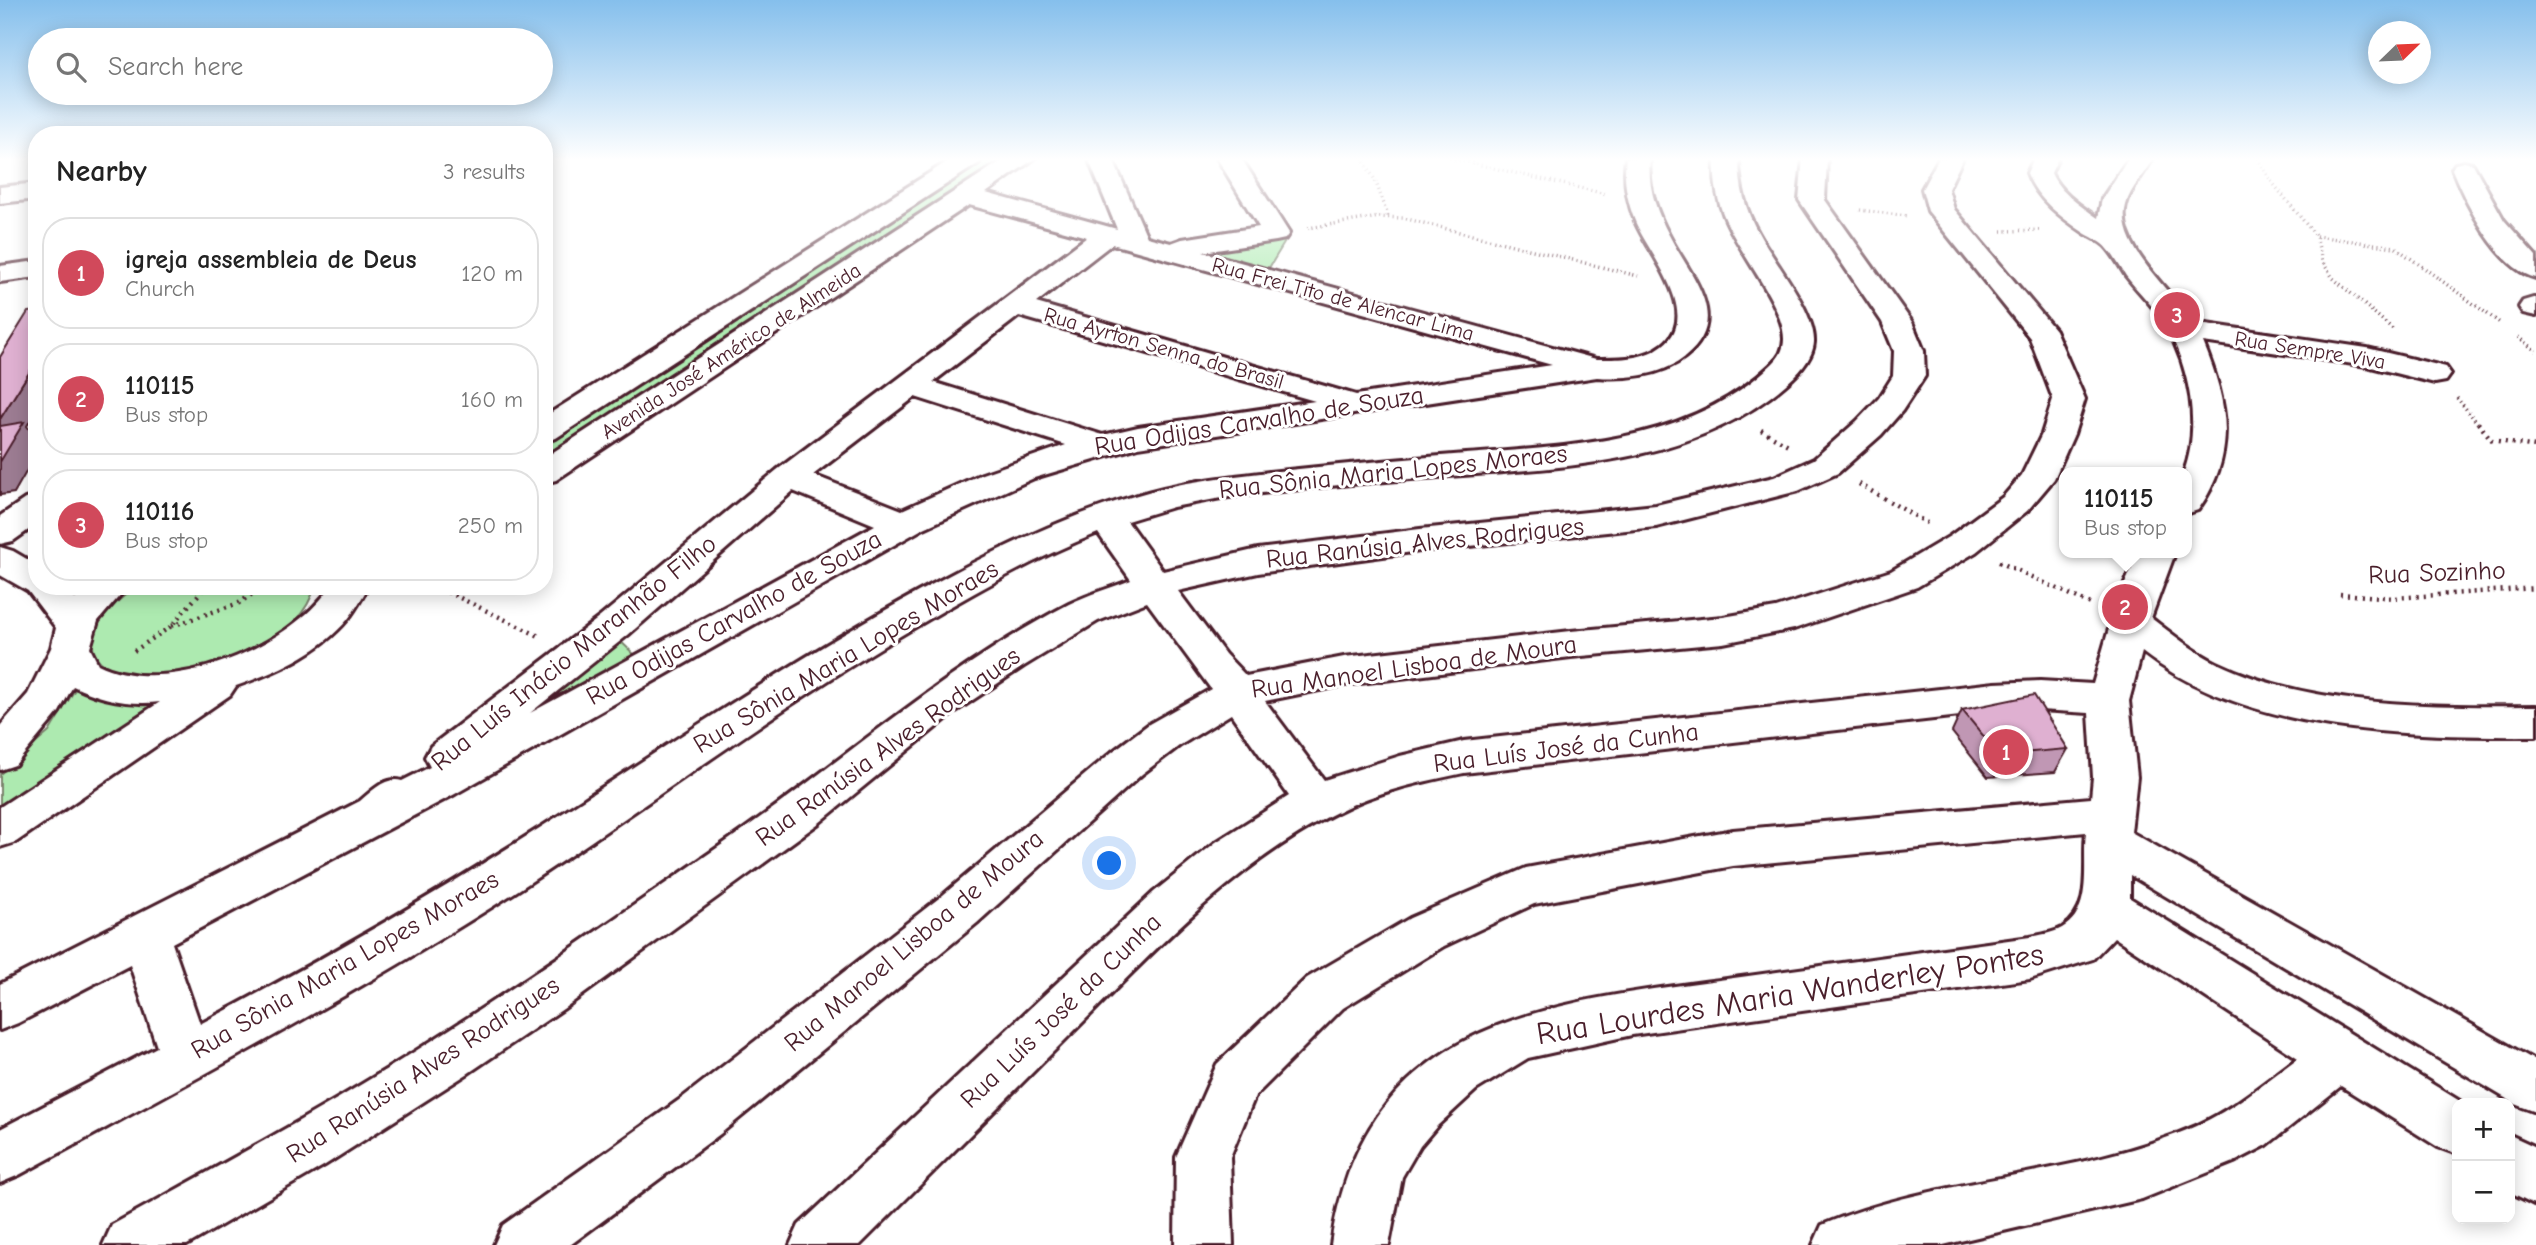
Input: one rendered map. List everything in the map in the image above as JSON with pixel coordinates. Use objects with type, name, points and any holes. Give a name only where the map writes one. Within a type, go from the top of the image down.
[{"type":"street","name":"Avenida José Américo de Almeida","points":[[553,425],[879,216]]},
{"type":"street","name":"Avenida José Américo de Almeida","points":[[553,467],[936,216]]},
{"type":"street","name":"Rua Frei Tito de Alencar Lima","points":[[1040,216],[1597,368]]},
{"type":"street","points":[[1124,216],[1135,242],[1276,233],[1265,216]]},
{"type":"street","name":"Rua Odijas Carvalho de Souza","points":[[376,813],[451,776],[904,524],[990,482],[1099,445],[1355,403],[1597,368],[1631,368],[1667,356],[1685,344],[1692,333],[1692,303],[1647,216]]},
{"type":"street","name":"Rua Sônia Maria Lopes Moraes","points":[[0,1157],[415,932],[517,867],[635,786],[874,634],[1039,544],[1146,503],[1198,491],[1347,473],[1516,461],[1633,445],[1696,428],[1730,413],[1782,372],[1795,358],[1800,345],[1793,318],[1737,216]]},
{"type":"street","name":"Rua Ranúsia Alves Rodrigues","points":[[132,1245],[306,1147],[449,1058],[545,994],[803,811],[943,701],[1010,656],[1085,612],[1154,585],[1258,561],[1656,516],[1786,484],[1826,466],[1869,428],[1891,404],[1909,376],[1909,365],[1906,340],[1897,322],[1869,279],[1822,216]]},
{"type":"street","name":"Rua Manoel Lisboa de Moura","points":[[523,1245],[701,1116],[764,1066],[960,909],[1127,763],[1164,735],[1237,692],[1344,671],[1571,644],[1723,630],[1780,620],[1904,579],[1963,544],[2015,504],[2037,479],[2058,433],[2069,399],[2044,336],[1945,216]]},
{"type":"street","points":[[2080,216],[2122,245]]},
{"type":"street","points":[[2112,216],[2122,245],[2141,276],[2184,330],[2196,365],[2210,429],[2200,478],[2192,492]]},
{"type":"street","points":[[2488,216],[2520,257],[2536,270]]},
{"type":"street","name":"Rua Luís Inácio Maranhão Filho","points":[[0,1008],[145,936],[376,813],[614,626],[789,477],[1013,305],[1135,242]]},
{"type":"street","points":[[0,274],[28,270]]},
{"type":"street","name":"Rua Ayrton Senna do Brasil","points":[[1013,305],[1355,403]]},
{"type":"street","name":"Rua Sempre Viva","points":[[2184,330],[2367,356],[2435,374]]},
{"type":"street","points":[[910,385],[1099,445]]},
{"type":"street","points":[[789,477],[904,524]]},
{"type":"street","points":[[0,533],[28,513]]},
{"type":"street","points":[[1105,517],[1211,664],[1237,692],[1317,803]]},
{"type":"street","points":[[0,547],[28,545]]},
{"type":"street","points":[[2155,558],[2125,640],[2109,701],[2115,777],[2106,907],[2339,1057],[2452,1126]]},
{"type":"street","points":[[0,559],[28,576]]},
{"type":"street","points":[[49,595],[72,638],[78,669],[97,682],[125,688],[172,687],[197,683],[236,671],[275,654],[308,634],[341,599]]},
{"type":"street","points":[[0,754],[45,702],[72,638],[98,595]]},
{"type":"street","points":[[614,626],[674,650]]},
{"type":"street","points":[[2125,640],[2168,652],[2215,678],[2278,697],[2334,709],[2403,718],[2536,721]]},
{"type":"street","points":[[0,830],[236,671]]},
{"type":"street","name":"Rua Luís José da Cunha","points":[[819,1245],[1165,911],[1227,857],[1298,812],[1339,792],[1424,765],[1464,757],[1927,707],[1959,701],[2043,694],[2109,701]]},
{"type":"street","points":[[1205,1245],[1203,1157],[1235,1081],[1325,993],[1427,932],[1526,887],[1733,848],[2110,827],[2533,1084]]},
{"type":"street","name":"Rua Lourdes Maria Wanderley Pontes","points":[[1360,1245],[1363,1218],[1379,1165],[1406,1123],[1440,1086],[1465,1068],[1517,1039],[1558,1027],[2053,953],[2076,945],[2093,929],[2106,907]]},
{"type":"street","points":[[145,936],[186,1057]]},
{"type":"street","points":[[1842,1245],[1908,1225],[2142,1173],[2215,1144],[2248,1126],[2339,1057]]},
{"type":"street","points":[[2515,1164],[2536,1178]]},
{"type":"path","points":[[2300,216],[2316,236],[2322,261],[2333,278],[2407,342],[2493,440],[2536,447]]},
{"type":"path","points":[[1276,233],[1403,218],[1685,288]]},
{"type":"path","points":[[2316,236],[2395,247],[2505,328]]},
{"type":"path","points":[[2516,336],[2536,352]]},
{"type":"path","points":[[1730,413],[1963,544],[2125,640]]},
{"type":"path","name":"Rua Sozinho","points":[[2340,594],[2394,598],[2536,588]]},
{"type":"path","points":[[170,627],[198,595]]},
{"type":"path","points":[[131,653],[170,627],[239,603],[251,595]]},
{"type":"path","points":[[454,595],[578,655]]},
{"type":"green space","points":[[888,216],[925,216],[553,459],[553,430]]},
{"type":"green space","points":[[1286,240],[1267,271],[1191,251]]},
{"type":"green space","points":[[126,595],[311,595],[307,606],[293,623],[256,649],[212,666],[146,678],[115,671],[101,662],[94,651],[93,638],[99,625],[108,611]]},
{"type":"green space","points":[[612,633],[640,660],[431,771]]},
{"type":"green space","points":[[77,686],[199,689],[0,821],[0,774],[49,732]]},
{"type":"building","points":[[28,312],[28,374],[0,419],[0,357]]},
{"type":"building","points":[[24,422],[0,462],[0,426]]},
{"type":"building","points":[[2034,695],[2068,749],[1999,755],[1962,710]]},
{"type":"place","name":"110116","points":[[2177,315]]},
{"type":"place","name":"110115","points":[[2125,607]]},
{"type":"place","name":"igreja assembleia de Deus","points":[[2006,752]]}]
